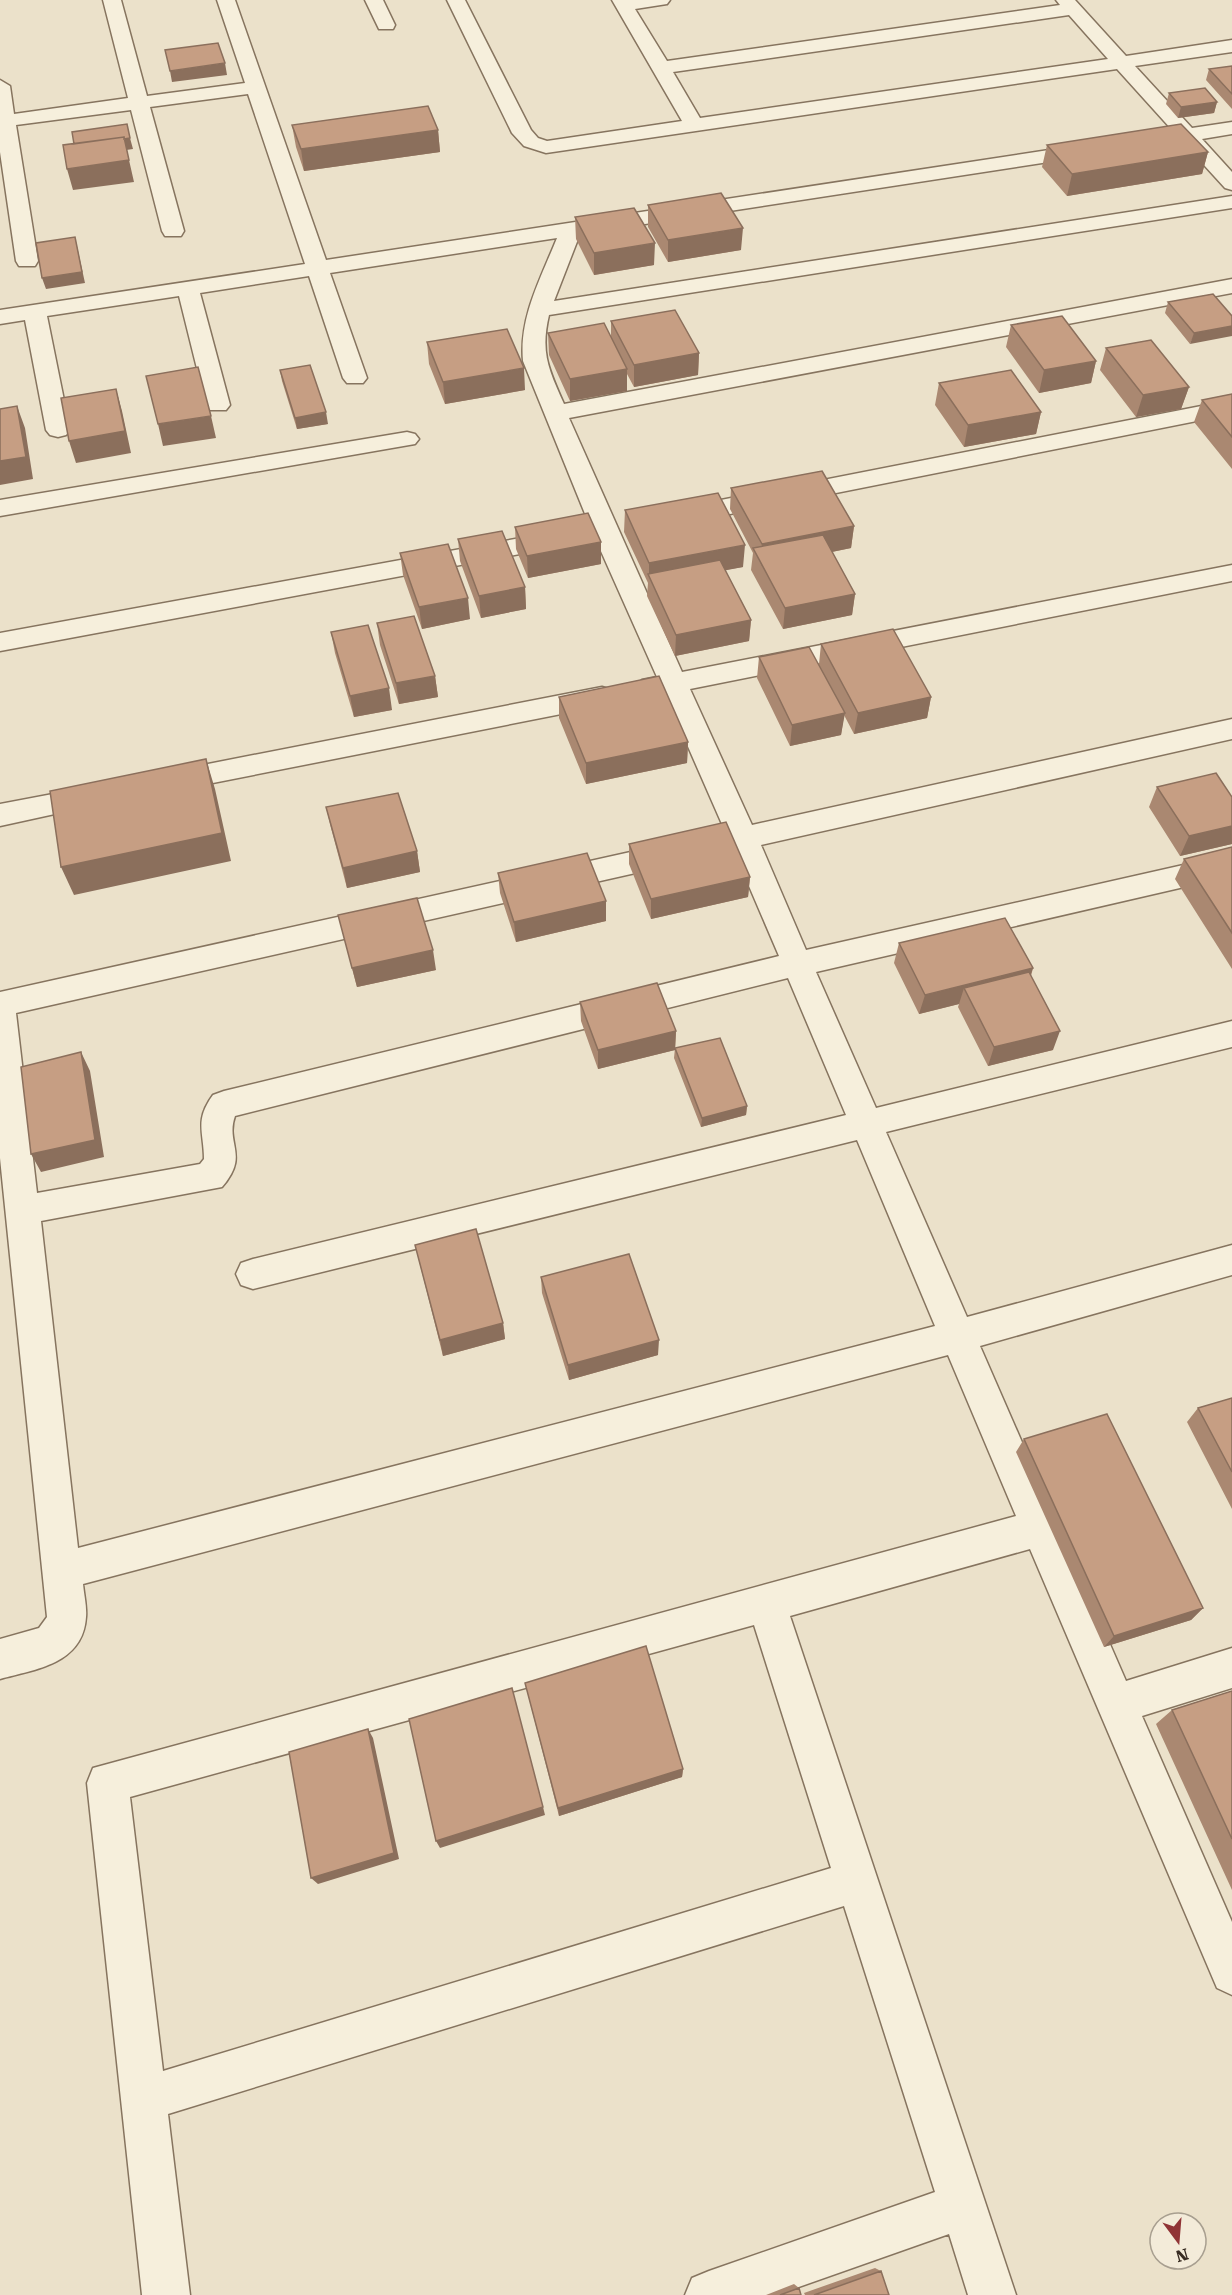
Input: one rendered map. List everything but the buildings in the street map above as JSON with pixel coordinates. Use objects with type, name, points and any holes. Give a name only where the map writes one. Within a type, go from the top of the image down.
[{"type":"street","points":[[112,0],[173,231]]},
{"type":"street","points":[[226,0],[355,378]]},
{"type":"street","points":[[374,0],[386,25]]},
{"type":"street","points":[[456,0],[522,133],[531,142],[546,147],[566,146],[1123,64],[1232,46]]},
{"type":"street","points":[[661,0],[622,3],[695,126]]},
{"type":"street","points":[[660,68],[1069,4],[1232,184]]},
{"type":"street","points":[[0,86],[27,261]]},
{"type":"street","points":[[4,121],[256,87]]},
{"type":"street","points":[[1127,144],[1232,128]]},
{"type":"street","points":[[0,317],[1104,148]]},
{"type":"street","points":[[539,310],[1232,202]]},
{"type":"street","points":[[571,229],[539,310],[532,338],[534,361],[556,413],[628,527],[674,682],[1232,1973]]},
{"type":"street","points":[[556,413],[1232,286]]},
{"type":"street","points":[[188,288],[218,405]]},
{"type":"street","points":[[35,312],[57,430]]},
{"type":"street","points":[[0,642],[628,527],[1232,407]]},
{"type":"street","points":[[0,508],[407,439]]},
{"type":"street","points":[[0,815],[1232,573]]},
{"type":"street","points":[[0,1659],[50,1646],[63,1634],[67,1617],[0,1006],[1232,729]]},
{"type":"street","points":[[22,1210],[210,1177],[219,1170],[222,1161],[216,1120],[218,1111],[224,1105],[797,964],[1232,865]]},
{"type":"street","points":[[253,1274],[1232,1034]]},
{"type":"street","points":[[62,1570],[957,1336],[1232,1260]]},
{"type":"street","points":[[166,2295],[108,1783],[1040,1528]]},
{"type":"street","points":[[766,1603],[992,2295]]},
{"type":"street","points":[[1115,1704],[1232,1668]]},
{"type":"street","points":[[144,2099],[857,1881]]},
{"type":"street","points":[[709,2295],[963,2205]]}]
